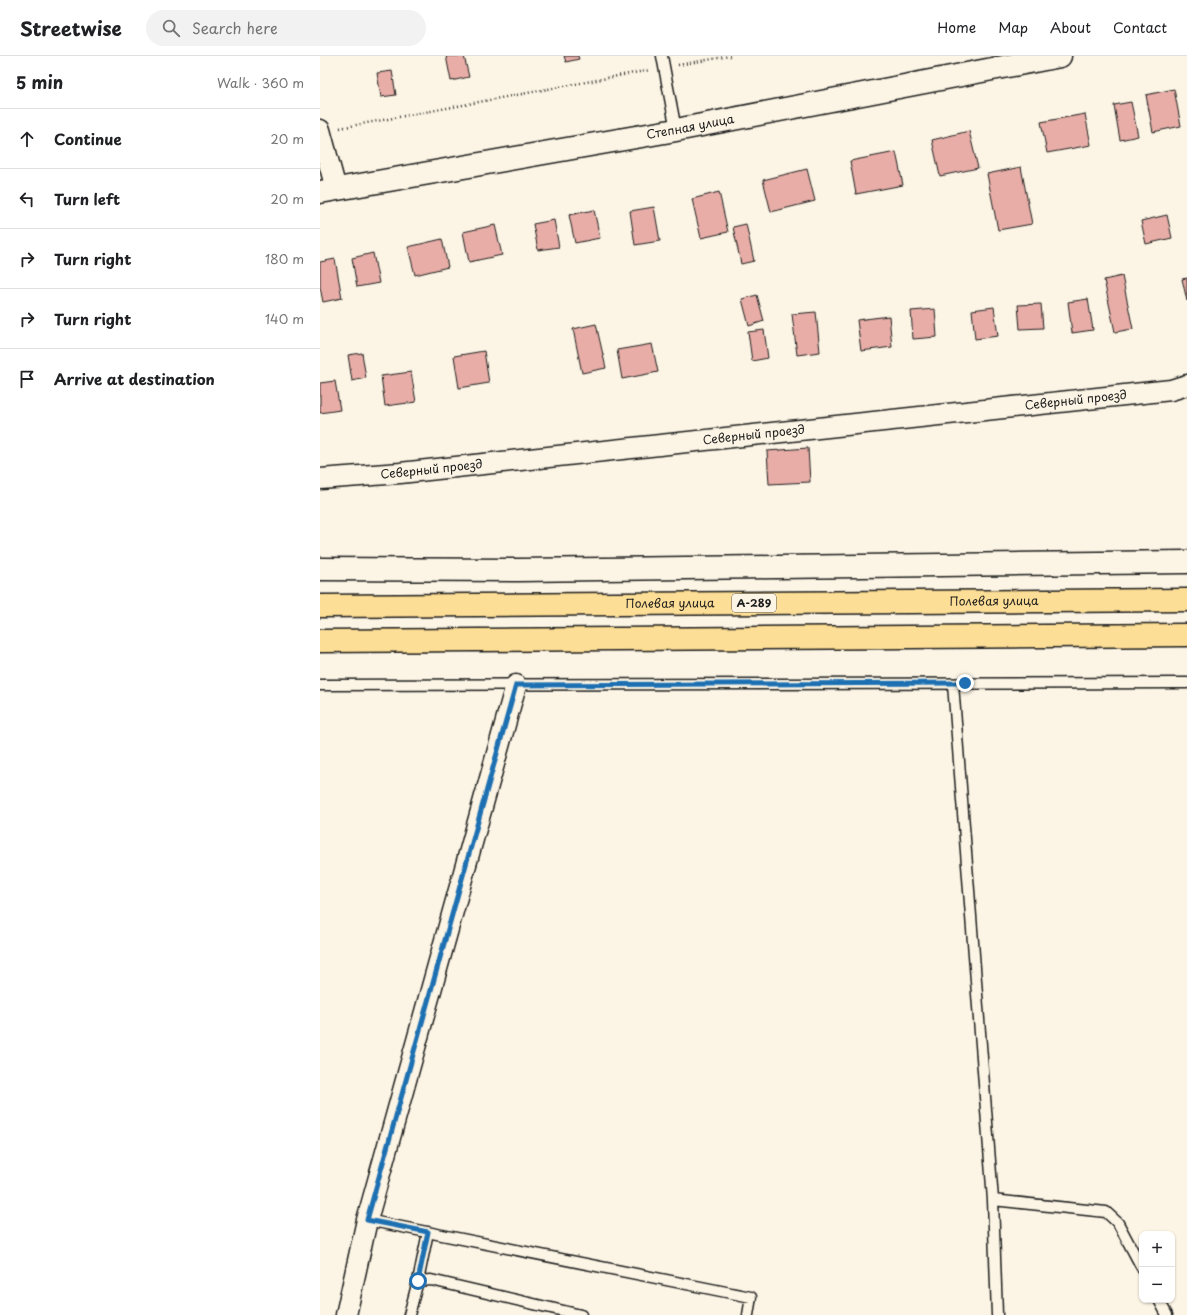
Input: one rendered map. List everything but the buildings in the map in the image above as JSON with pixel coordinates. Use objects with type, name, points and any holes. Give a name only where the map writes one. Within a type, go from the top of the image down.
[{"type":"highway","name":"Полевая улица","points":[[320,606],[1187,600]]},
{"type":"highway","points":[[320,641],[1187,635]]},
{"type":"main road","name":"Степная улица","points":[[328,190],[676,130],[1060,56]]},
{"type":"main road","points":[[320,569],[519,570],[1187,562]]},
{"type":"street","points":[[320,131],[328,190]]},
{"type":"street","name":"Северный проезд","points":[[320,480],[408,472],[1163,391],[1187,385]]},
{"type":"street","points":[[346,1315],[367,1220],[516,685]]},
{"type":"lane","points":[[662,56],[676,130]]},
{"type":"lane","points":[[320,685],[1187,683]]},
{"type":"lane","points":[[953,684],[993,1200],[997,1315]]},
{"type":"lane","points":[[993,1200],[1106,1212],[1118,1223],[1141,1267]]},
{"type":"lane","points":[[367,1220],[751,1297],[748,1315]]},
{"type":"lane","points":[[409,1315],[428,1232]]},
{"type":"lane","points":[[418,1281],[431,1280],[581,1315]]},
{"type":"lane","points":[[1161,1303],[1167,1315]]},
{"type":"path","points":[[320,131],[730,56]]},
{"type":"route","points":[[418,1281],[428,1232],[367,1220],[516,685],[965,683]]}]
